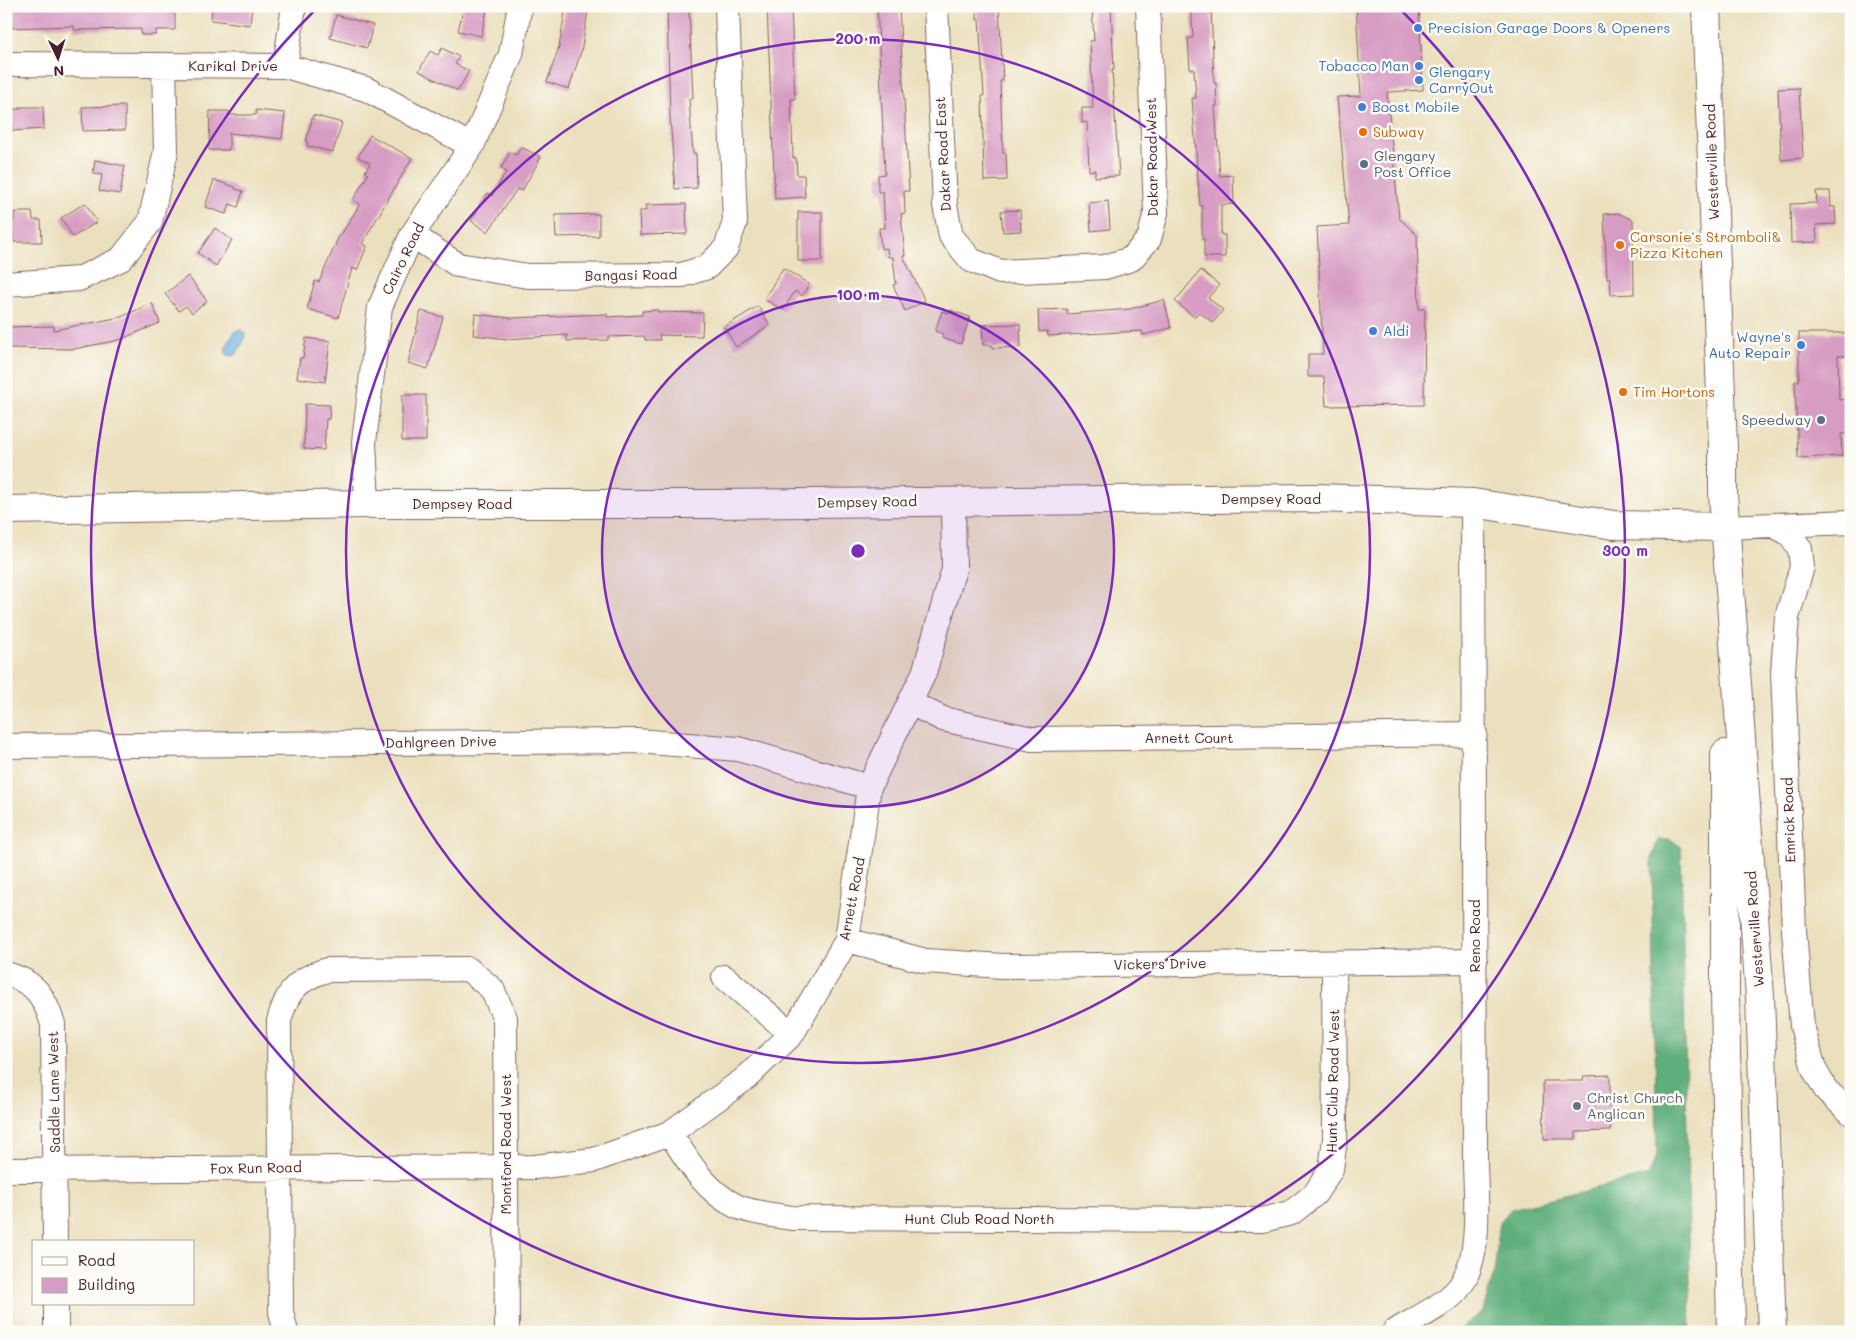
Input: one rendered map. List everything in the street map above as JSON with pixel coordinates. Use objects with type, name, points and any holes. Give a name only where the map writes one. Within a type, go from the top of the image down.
[{"type":"main road","name":"Westerville Road","points":[[1706,6],[1725,527],[1726,994],[1731,1332]]},
{"type":"main road","name":"Dempsey Road","points":[[6,510],[367,504],[708,504],[1315,498],[1473,503],[1614,525],[1725,527]]},
{"type":"main road","name":"Westerville Road","points":[[1725,527],[1760,997],[1772,1332]]},
{"type":"street","points":[[285,66],[294,6]]},
{"type":"street","name":"Cairo Road","points":[[367,504],[364,442],[380,307],[412,235],[472,146],[511,54],[520,6]]},
{"type":"street","name":"Bangasi Road","points":[[412,235],[458,265],[528,276],[682,275],[707,266],[726,248],[735,222],[727,6]]},
{"type":"street","name":"Dakar Road East","points":[[936,6],[944,205],[951,236],[971,260],[1000,272],[1062,269]]},
{"type":"street","name":"Dakar Road West","points":[[1062,269],[1105,267],[1131,259],[1149,239],[1156,213],[1148,6]]},
{"type":"street","name":"Karikal Drive","points":[[6,64],[285,66],[366,89],[472,146]]},
{"type":"street","points":[[6,284],[78,279],[121,259],[150,222],[166,151],[164,65]]},
{"type":"street","name":"Arnett Road","points":[[506,1167],[535,1167],[594,1160],[670,1133],[746,1078],[792,1034],[847,940],[869,786],[924,673],[954,569],[953,501]]},
{"type":"street","name":"Reno Road","points":[[1394,1332],[1443,1302],[1458,1289],[1468,1272],[1476,1230],[1473,503]]},
{"type":"street","points":[[1725,527],[1851,522]]},
{"type":"street","name":"Emrick Road","points":[[1775,526],[1790,534],[1800,549],[1802,567],[1787,617],[1783,672],[1794,930],[1802,1026],[1814,1069],[1826,1090],[1851,1113]]},
{"type":"street","name":"Arnett Court","points":[[910,703],[943,719],[1032,739],[1475,734]]},
{"type":"street","name":"Dahlgreen Drive","points":[[6,746],[637,741],[738,749],[869,786]]},
{"type":"street","name":"Vickers Drive","points":[[847,940],[926,961],[1002,966],[1475,960]]},
{"type":"street","name":"Hunt Club Road West","points":[[1315,1194],[1331,1169],[1335,1140],[1334,963]]},
{"type":"street","name":"Montford Road West","points":[[281,1167],[280,1020],[284,1002],[295,986],[309,975],[327,970],[468,969],[492,989],[504,1018],[507,1332]]},
{"type":"street","name":"Saddle Lane West","points":[[6,974],[19,977],[35,988],[47,1005],[52,1024],[55,1240]]},
{"type":"street","points":[[724,977],[792,1034]]},
{"type":"street","name":"Hunt Club Road North","points":[[670,1133],[708,1187],[737,1207],[792,1218],[1262,1220],[1291,1213],[1315,1194]]},
{"type":"street","points":[[281,1167],[281,1312],[286,1332]]},
{"type":"street","name":"Fox Run Road","points":[[6,1170],[506,1167]]},
{"type":"street","points":[[56,1306],[56,1332]]},
{"type":"green space","points":[[1670,839],[1681,847],[1691,1332],[1457,1332],[1483,1311],[1494,1274],[1500,1222],[1511,1209],[1649,1175],[1657,1154],[1652,857],[1658,840]]},
{"type":"water","points":[[240,330],[244,332],[246,337],[236,355],[227,355],[225,349],[235,331]]},
{"type":"building","points":[[6,6],[175,6],[175,30],[156,30],[156,35],[141,35],[141,29],[74,30],[74,26],[6,28]]},
{"type":"building","points":[[212,6],[252,6],[250,25],[211,20]]},
{"type":"building","points":[[464,6],[488,6],[481,36],[458,31]]},
{"type":"building","points":[[566,6],[589,6],[581,52],[569,89],[547,82],[559,47]]},
{"type":"building","points":[[767,6],[791,6],[795,99],[791,99],[793,158],[796,158],[797,175],[804,175],[805,197],[775,199]]},
{"type":"building","points":[[877,6],[899,6],[909,191],[904,191],[905,213],[901,214],[905,256],[903,256],[925,301],[905,311],[893,285],[896,284],[893,257],[888,257],[887,248],[881,249],[879,228],[885,228],[883,192],[878,192],[878,175],[885,174]]},
{"type":"building","points":[[977,6],[999,6],[1003,81],[1000,81],[1003,153],[1006,153],[1007,180],[984,181],[982,96],[984,96]]},
{"type":"building","points":[[1092,6],[1111,6],[1114,70],[1112,70],[1119,176],[1095,177],[1095,170],[1089,171],[1087,122],[1082,123],[1082,108],[1093,108],[1090,41],[1094,41]]},
{"type":"building","points":[[1191,6],[1211,6],[1220,176],[1233,175],[1234,204],[1221,205],[1221,235],[1225,235],[1225,257],[1204,257],[1202,206],[1200,206],[1192,98],[1196,98],[1194,69],[1190,69],[1188,38],[1193,38]]},
{"type":"building","name":"Aldi","points":[[1356,6],[1419,6],[1423,90],[1387,92],[1399,218],[1417,235],[1419,309],[1425,309],[1424,405],[1326,406],[1324,377],[1308,377],[1308,354],[1323,354],[1317,227],[1349,225],[1337,97],[1361,96]]},
{"type":"building","points":[[689,7],[693,99],[689,99],[693,154],[696,153],[697,188],[675,189],[670,116],[667,8]]},
{"type":"building","points":[[336,15],[373,25],[367,48],[330,38]]},
{"type":"building","points":[[442,48],[459,57],[455,64],[469,71],[458,91],[419,71],[430,51],[438,55]]},
{"type":"building","points":[[1799,88],[1803,158],[1781,160],[1778,89]]},
{"type":"building","points":[[125,106],[125,130],[83,131],[82,107]]},
{"type":"building","points":[[20,107],[43,107],[44,129],[12,131],[11,109],[20,109]]},
{"type":"building","points":[[256,110],[285,113],[282,139],[229,133],[229,150],[209,150],[210,111],[229,111],[229,115],[256,115]]},
{"type":"building","points":[[313,115],[342,123],[333,152],[307,146],[308,143],[306,142]]},
{"type":"building","points":[[370,135],[412,158],[362,244],[367,246],[357,270],[352,268],[338,318],[307,309],[315,281],[319,282],[340,234],[360,204],[353,200],[368,174],[365,172],[370,163],[358,157]]},
{"type":"building","points":[[521,147],[541,157],[522,191],[517,189],[488,232],[471,221],[488,193],[492,196],[506,172],[501,168],[510,152],[516,155]]},
{"type":"building","points":[[95,160],[125,166],[120,194],[99,191],[102,175],[93,173]]},
{"type":"building","points":[[214,180],[243,191],[238,207],[230,204],[226,214],[205,207]]},
{"type":"building","points":[[1816,191],[1830,191],[1831,207],[1835,207],[1836,224],[1816,225],[1817,242],[1791,243],[1790,204],[1817,203]]},
{"type":"building","points":[[1108,201],[1110,229],[1091,231],[1089,203]]},
{"type":"building","points":[[85,203],[97,222],[73,237],[61,218]]},
{"type":"building","points":[[686,204],[687,234],[640,235],[639,211],[646,211],[645,205]]},
{"type":"building","points":[[1020,210],[1021,231],[1003,232],[1001,211]]},
{"type":"building","points":[[14,212],[32,212],[33,220],[41,220],[42,242],[13,242],[12,221],[14,221]]},
{"type":"building","points":[[798,212],[822,212],[822,261],[798,261]]},
{"type":"building","name":"Carsonie's Stromboli& Pizza Kitchen","points":[[1618,213],[1633,220],[1634,294],[1611,295],[1610,278],[1607,278],[1604,214]]},
{"type":"building","points":[[599,214],[599,236],[556,237],[555,215]]},
{"type":"building","points":[[215,228],[232,240],[216,266],[198,253]]},
{"type":"building","points":[[783,268],[809,284],[802,296],[795,291],[783,310],[764,299]]},
{"type":"building","points":[[1201,270],[1219,285],[1208,298],[1223,310],[1213,323],[1199,312],[1194,317],[1175,301]]},
{"type":"building","points":[[188,276],[207,301],[192,313],[186,306],[179,311],[165,294]]},
{"type":"building","points":[[1164,300],[1171,328],[1143,335],[1142,331],[1048,336],[1047,331],[1039,332],[1038,310],[1067,309],[1067,314],[1130,309]]},
{"type":"building","points":[[152,303],[160,323],[119,340],[74,349],[6,348],[6,327],[54,326],[54,330],[121,317]]},
{"type":"building","points":[[758,306],[770,325],[736,347],[724,327]]},
{"type":"building","points":[[658,310],[658,312],[703,313],[702,336],[659,335],[660,340],[645,340],[644,336],[608,337],[608,340],[567,341],[567,335],[507,339],[473,335],[475,314],[511,318],[607,314],[607,317],[642,315],[642,311]]},
{"type":"building","points":[[950,310],[970,317],[961,344],[942,338],[943,334],[935,331],[942,311],[949,313]]},
{"type":"building","points":[[421,311],[443,317],[428,369],[408,363]]},
{"type":"building","points":[[1020,324],[1021,347],[992,348],[992,345],[983,345],[982,325]]},
{"type":"building","points":[[1799,333],[1851,333],[1851,356],[1838,356],[1839,400],[1851,399],[1851,433],[1841,434],[1842,456],[1798,458],[1795,381],[1799,381]]},
{"type":"building","points":[[306,338],[330,341],[325,382],[297,378]]},
{"type":"building","points":[[402,395],[426,395],[426,441],[402,441]]},
{"type":"building","points":[[305,404],[330,405],[329,419],[326,419],[324,450],[304,449]]},
{"type":"building","name":"Christ Church Anglican","points":[[1610,1075],[1610,1131],[1576,1132],[1576,1139],[1544,1139],[1543,1081],[1583,1081],[1584,1076]]},
{"type":"place","name":"Precision Garage Doors & Openers","points":[[1418,28]]},
{"type":"place","name":"Tobacco Man","points":[[1419,66]]},
{"type":"place","name":"Glengary CarryOut","points":[[1419,80]]},
{"type":"place","name":"Boost Mobile","points":[[1362,107]]},
{"type":"place","name":"Subway","points":[[1363,132]]},
{"type":"place","name":"Glengary Post Office","points":[[1364,164]]},
{"type":"place","name":"Carsonie's Stromboli& Pizza Kitchen","points":[[1620,245]]},
{"type":"place","name":"Aldi","points":[[1373,331]]},
{"type":"place","name":"Wayne's Auto Repair","points":[[1801,345]]},
{"type":"place","name":"Tim Hortons","points":[[1623,392]]},
{"type":"place","name":"Speedway","points":[[1821,420]]},
{"type":"place","name":"Christ Church Anglican","points":[[1577,1106]]}]
